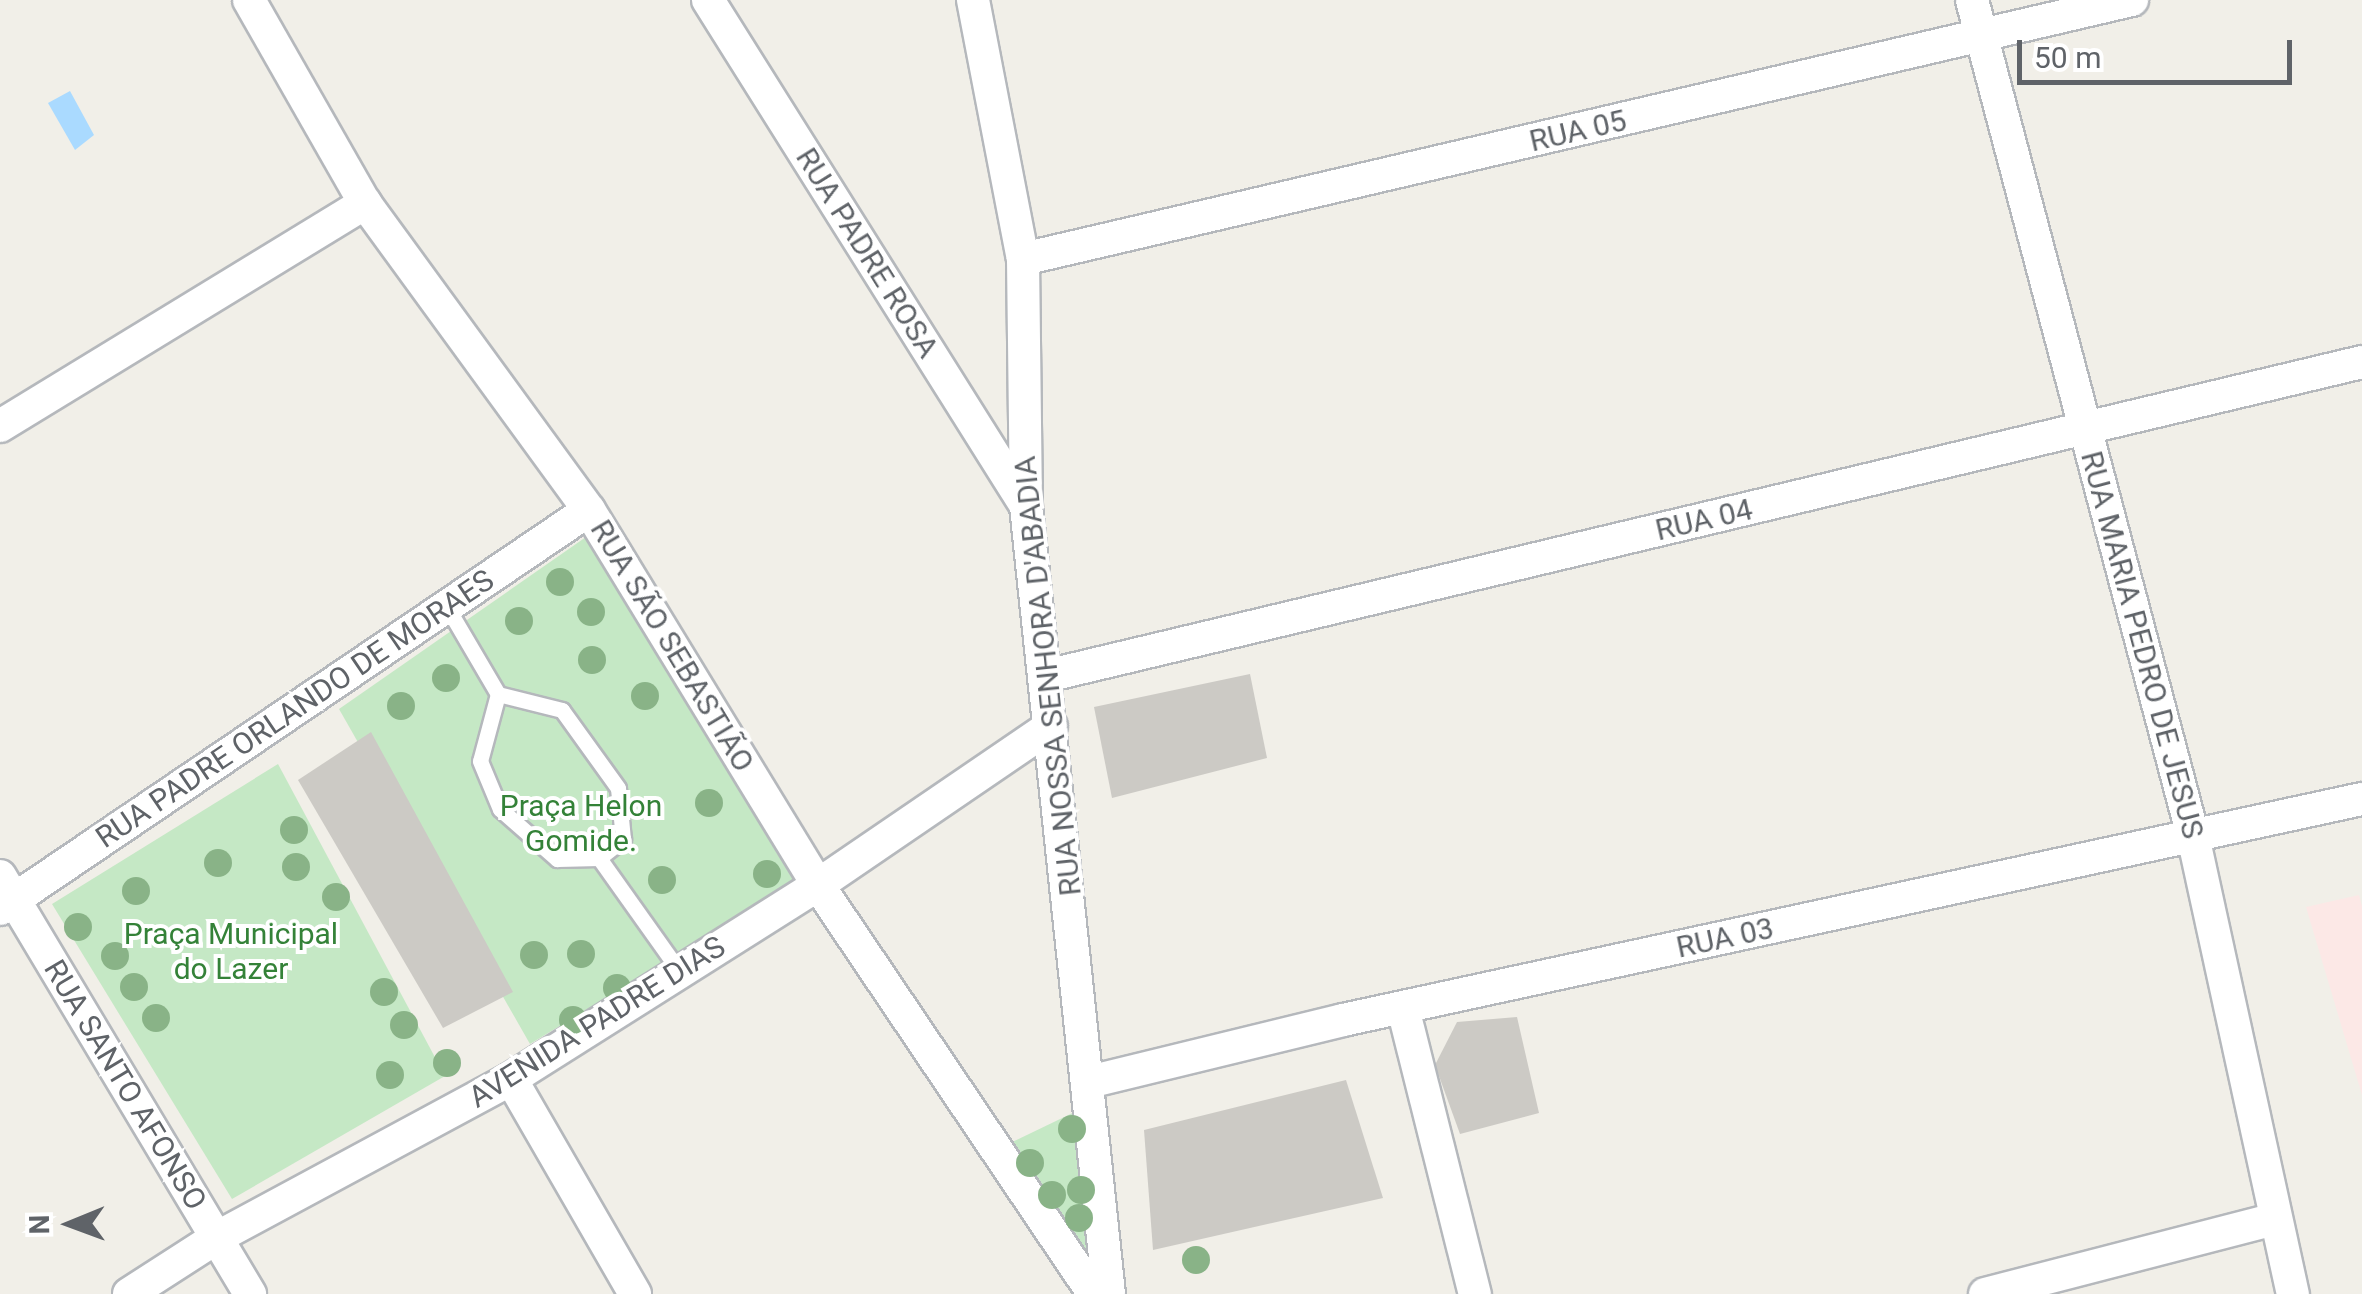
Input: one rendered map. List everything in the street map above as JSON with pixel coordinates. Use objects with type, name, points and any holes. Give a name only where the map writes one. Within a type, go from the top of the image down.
[{"type":"street","name":"RUA SÃO SEBASTIÃO","points":[[249,0],[365,203],[590,510],[818,885],[1094,1294]]},
{"type":"street","name":"RUA PADRE ROSA","points":[[708,0],[1026,506]]},
{"type":"street","name":"RUA NOSSA SENHORA D'ABADIA","points":[[973,0],[1023,259],[1026,506],[1109,1294]]},
{"type":"street","name":"RUA MARIA PEDRO DE JESUS","points":[[1972,0],[2193,836],[2292,1294]]},
{"type":"street","name":"RUA 05","points":[[1023,259],[2132,0]]},
{"type":"street","points":[[0,426],[365,203]]},
{"type":"street","name":"RUA 04","points":[[1046,676],[2362,362]]},
{"type":"street","name":"RUA PADRE ORLANDO DE MORAES","points":[[5,895],[590,510]]},
{"type":"street","name":"AVENIDA PADRE DIAS","points":[[129,1294],[216,1238],[510,1079],[818,885],[1051,726]]},
{"type":"street","name":"RUA 03","points":[[1089,1082],[1403,1008],[2362,799]]},
{"type":"street","name":"RUA SANTO AFONSO","points":[[5,895],[250,1294]]},
{"type":"street","points":[[1403,1008],[1476,1294]]},
{"type":"street","points":[[510,1079],[635,1294]]},
{"type":"street","points":[[1986,1294],[2275,1219]]},
{"type":"lane","points":[[447,606],[498,694],[480,762],[500,808],[557,858],[598,858],[623,839],[618,788],[562,710],[498,694]]},
{"type":"lane","points":[[598,858],[680,972]]},
{"type":"shaded area","points":[[2359,895],[2362,906],[2362,1095],[2306,907]]},
{"type":"green space","name":"Praça Helon Gomide.","points":[[586,537],[797,882],[530,1044],[339,709]]},
{"type":"green space","name":"Praça Municipal do Lazer","points":[[278,764],[445,1076],[232,1199],[52,904]]},
{"type":"green space","points":[[1085,1107],[1095,1249],[1077,1251],[1006,1145]]},
{"type":"water","points":[[70,91],[94,135],[75,150],[48,103]]},
{"type":"building","points":[[1250,674],[1267,758],[1112,798],[1094,707]]},
{"type":"building","points":[[371,732],[513,992],[443,1028],[298,780]]},
{"type":"building","points":[[1517,1017],[1539,1113],[1460,1134],[1435,1065],[1457,1022]]},
{"type":"building","points":[[1346,1080],[1383,1198],[1153,1250],[1144,1130]]}]
